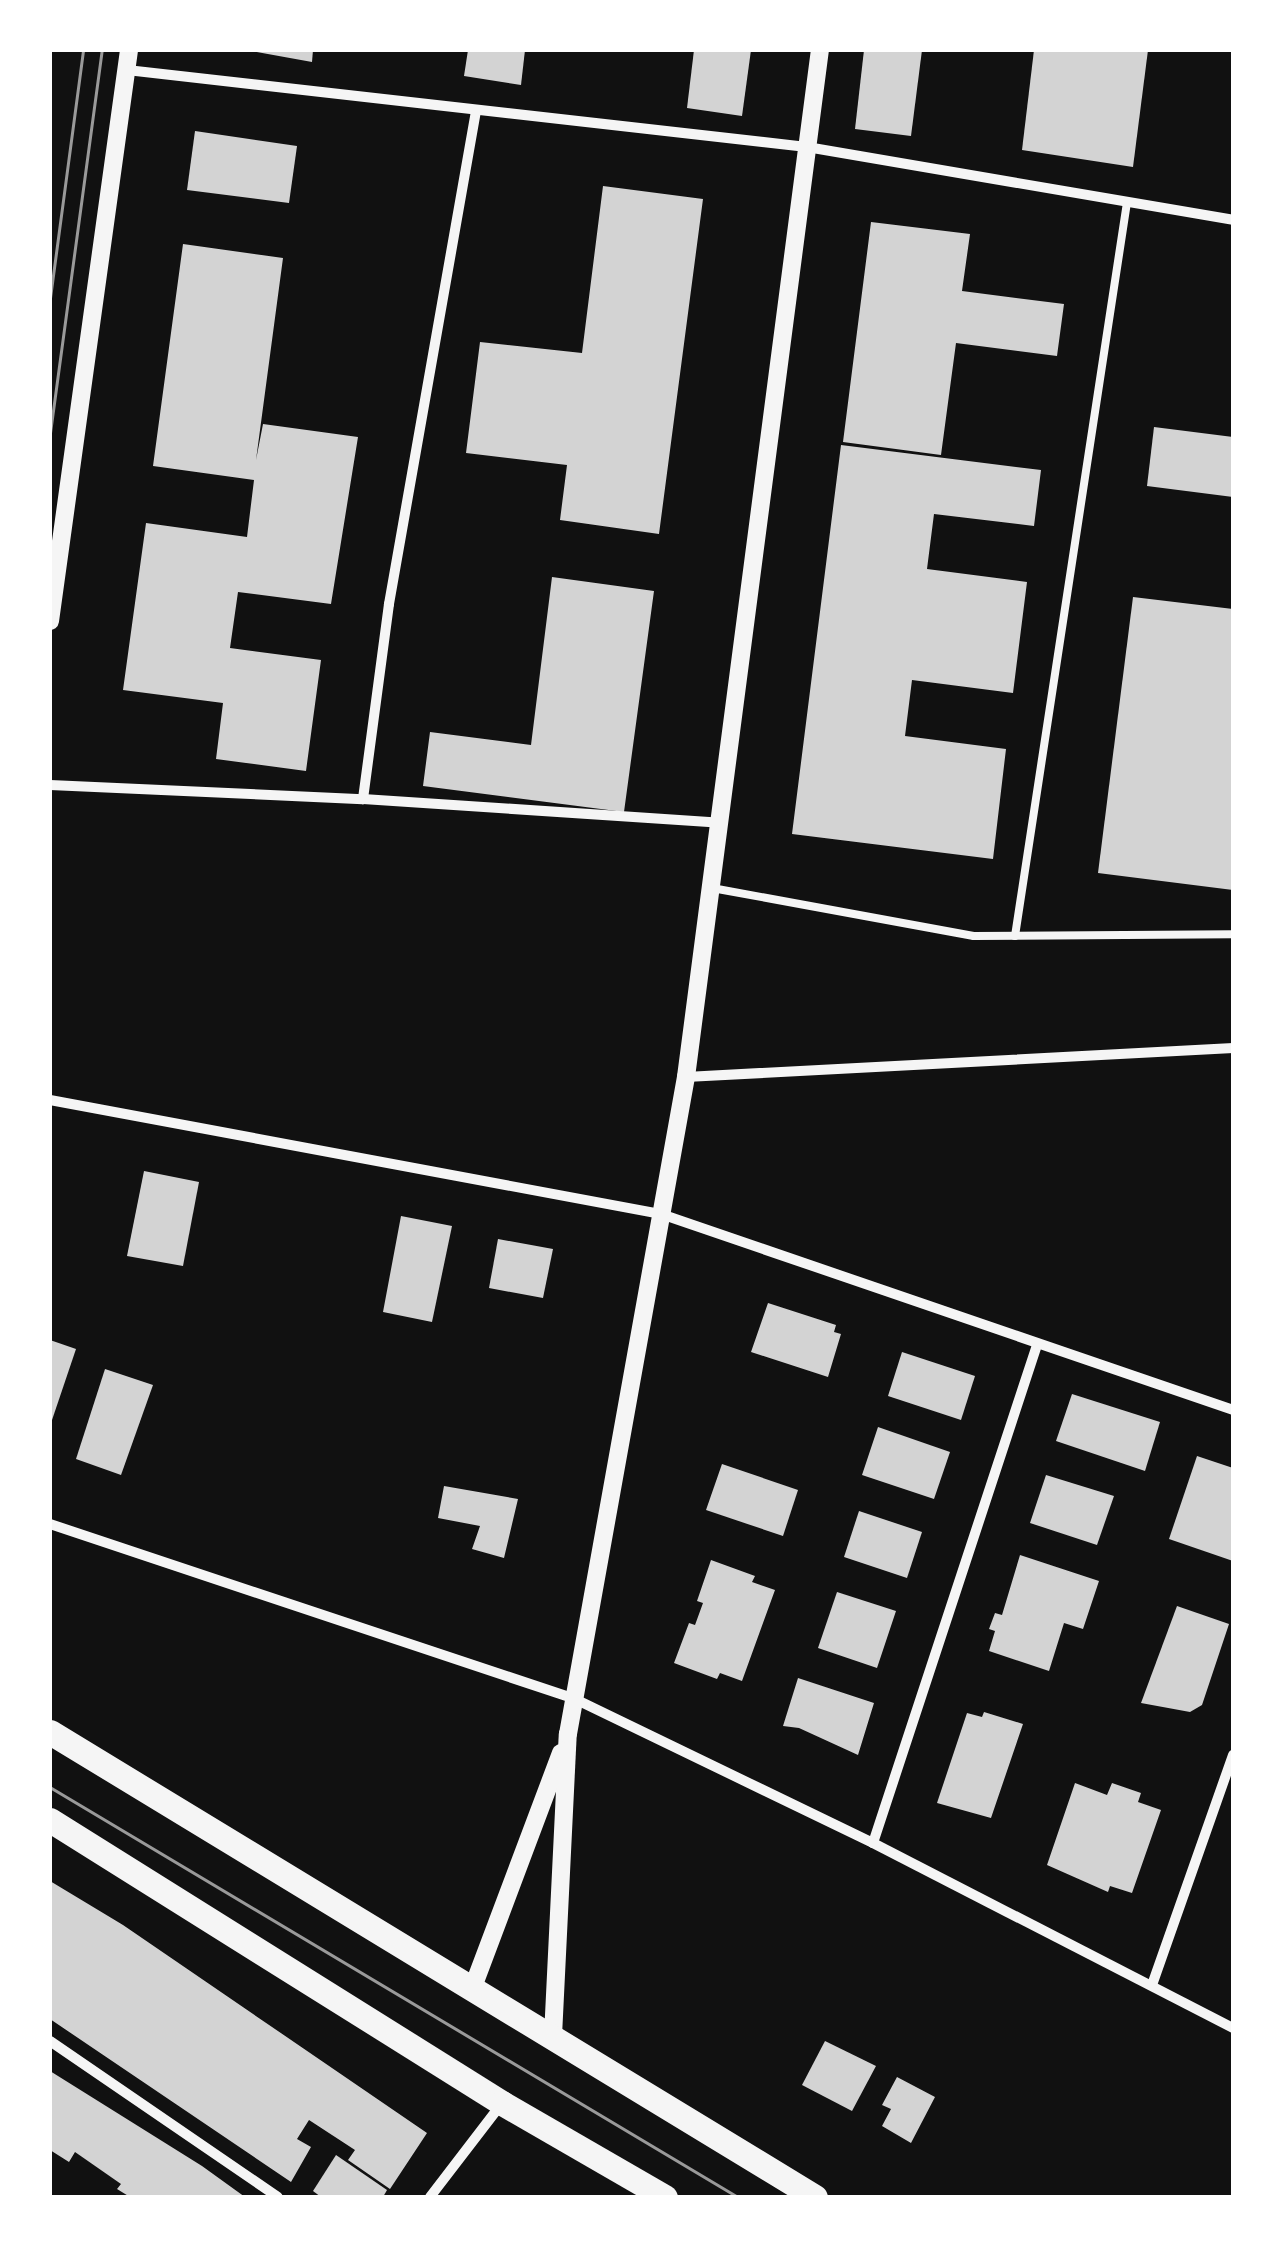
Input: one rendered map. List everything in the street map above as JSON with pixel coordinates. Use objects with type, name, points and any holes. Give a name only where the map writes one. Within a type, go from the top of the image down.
[{"type":"main road","points":[[50,1732],[815,2197]]},
{"type":"main road","points":[[50,1820],[502,2103],[665,2197]]},
{"type":"street","points":[[50,621],[130,50]]},
{"type":"street","points":[[553,2036],[568,1734],[686,1078],[820,50]]},
{"type":"street","points":[[127,70],[807,147],[1233,220]]},
{"type":"street","points":[[363,799],[389,604],[476,111]]},
{"type":"street","points":[[50,785],[363,799],[721,824]]},
{"type":"street","points":[[686,1078],[1233,1048]]},
{"type":"street","points":[[50,1100],[661,1214],[1233,1410]]},
{"type":"street","points":[[873,1843],[1037,1344]]},
{"type":"street","points":[[50,1524],[575,1698],[873,1843],[1233,2028]]},
{"type":"street","points":[[474,1987],[568,1734]]},
{"type":"street","points":[[1152,1985],[1233,1754]]},
{"type":"street","points":[[50,2041],[278,2197]]},
{"type":"street","points":[[430,2197],[502,2103]]},
{"type":"lane","points":[[1015,936],[1127,202]]},
{"type":"lane","points":[[712,888],[974,936],[1233,934]]},
{"type":"building","points":[[245,50],[313,50],[312,62]]},
{"type":"building","points":[[468,50],[525,50],[521,85],[464,76]]},
{"type":"building","points":[[694,50],[751,50],[742,116],[687,108]]},
{"type":"building","points":[[864,50],[922,50],[911,136],[855,129]]},
{"type":"building","points":[[1034,50],[1148,50],[1133,167],[1022,150]]},
{"type":"building","points":[[195,131],[297,146],[289,203],[187,190]]},
{"type":"building","points":[[603,186],[703,199],[659,534],[560,520],[567,465],[466,453],[480,342],[582,353]]},
{"type":"building","points":[[871,222],[970,234],[962,291],[1064,304],[1057,356],[956,343],[941,455],[843,442]]},
{"type":"building","points":[[183,244],[283,258],[256,460],[263,424],[358,437],[331,604],[238,592],[230,648],[321,660],[306,771],[216,759],[223,703],[123,690],[146,523],[247,537],[254,480],[153,466]]},
{"type":"building","points":[[1154,427],[1233,437],[1233,497],[1147,486]]},
{"type":"building","points":[[841,445],[1041,470],[1034,526],[934,514],[927,569],[1027,582],[1013,693],[912,680],[905,736],[1006,749],[993,859],[792,834]]},
{"type":"building","points":[[552,577],[654,591],[624,812],[423,786],[430,732],[531,745]]},
{"type":"building","points":[[1133,597],[1233,609],[1233,890],[1098,873]]},
{"type":"building","points":[[144,1171],[199,1182],[183,1266],[127,1256]]},
{"type":"building","points":[[401,1216],[452,1226],[432,1322],[383,1312]]},
{"type":"building","points":[[498,1239],[553,1249],[543,1298],[489,1288]]},
{"type":"building","points":[[768,1303],[836,1325],[834,1332],[841,1334],[828,1377],[751,1352]]},
{"type":"building","points":[[50,1340],[76,1349],[51,1423],[50,1423]]},
{"type":"building","points":[[902,1352],[975,1376],[961,1420],[888,1396]]},
{"type":"building","points":[[105,1369],[153,1385],[121,1475],[76,1459]]},
{"type":"building","points":[[1072,1394],[1160,1422],[1145,1471],[1056,1441]]},
{"type":"building","points":[[878,1427],[950,1452],[934,1499],[862,1475]]},
{"type":"building","points":[[1197,1456],[1233,1468],[1233,1561],[1169,1539]]},
{"type":"building","points":[[722,1464],[798,1490],[783,1536],[706,1510]]},
{"type":"building","points":[[1046,1475],[1114,1496],[1097,1545],[1030,1523]]},
{"type":"building","points":[[444,1486],[518,1499],[504,1558],[472,1549],[480,1526],[438,1518]]},
{"type":"building","points":[[859,1511],[922,1532],[907,1578],[844,1557]]},
{"type":"building","points":[[1020,1555],[1099,1581],[1083,1629],[1064,1623],[1049,1671],[989,1651],[995,1631],[989,1629],[995,1613],[1002,1615]]},
{"type":"building","points":[[711,1560],[755,1576],[752,1582],[775,1590],[742,1681],[720,1673],[717,1679],[674,1663],[689,1623],[695,1625],[703,1603],[697,1601]]},
{"type":"building","points":[[837,1592],[896,1611],[877,1668],[818,1648]]},
{"type":"building","points":[[1177,1606],[1229,1624],[1202,1705],[1190,1712],[1141,1703]]},
{"type":"building","points":[[798,1678],[874,1703],[858,1755],[799,1728],[783,1726]]},
{"type":"building","points":[[984,1712],[1023,1724],[991,1818],[937,1803],[967,1713],[982,1717]]},
{"type":"building","points":[[1075,1783],[1107,1795],[1112,1783],[1141,1793],[1138,1802],[1161,1810],[1132,1893],[1110,1886],[1108,1892],[1047,1865]]},
{"type":"building","points":[[50,1881],[123,1925],[427,2133],[390,2189],[348,2160],[355,2150],[309,2120],[297,2139],[311,2147],[291,2182],[50,2019]]},
{"type":"building","points":[[825,2041],[876,2066],[852,2111],[802,2085]]},
{"type":"building","points":[[50,2071],[245,2197],[130,2197],[117,2189],[121,2184],[75,2152],[69,2162],[50,2150]]},
{"type":"building","points":[[897,2077],[935,2097],[911,2143],[882,2126],[891,2109],[882,2105]]},
{"type":"building","points":[[336,2155],[387,2190],[383,2197],[321,2197],[313,2191]]},
{"type":"tram line","points":[[50,298],[83,50]]},
{"type":"tram line","points":[[50,433],[102,50]]},
{"type":"tram line","points":[[50,1787],[738,2197]]}]
